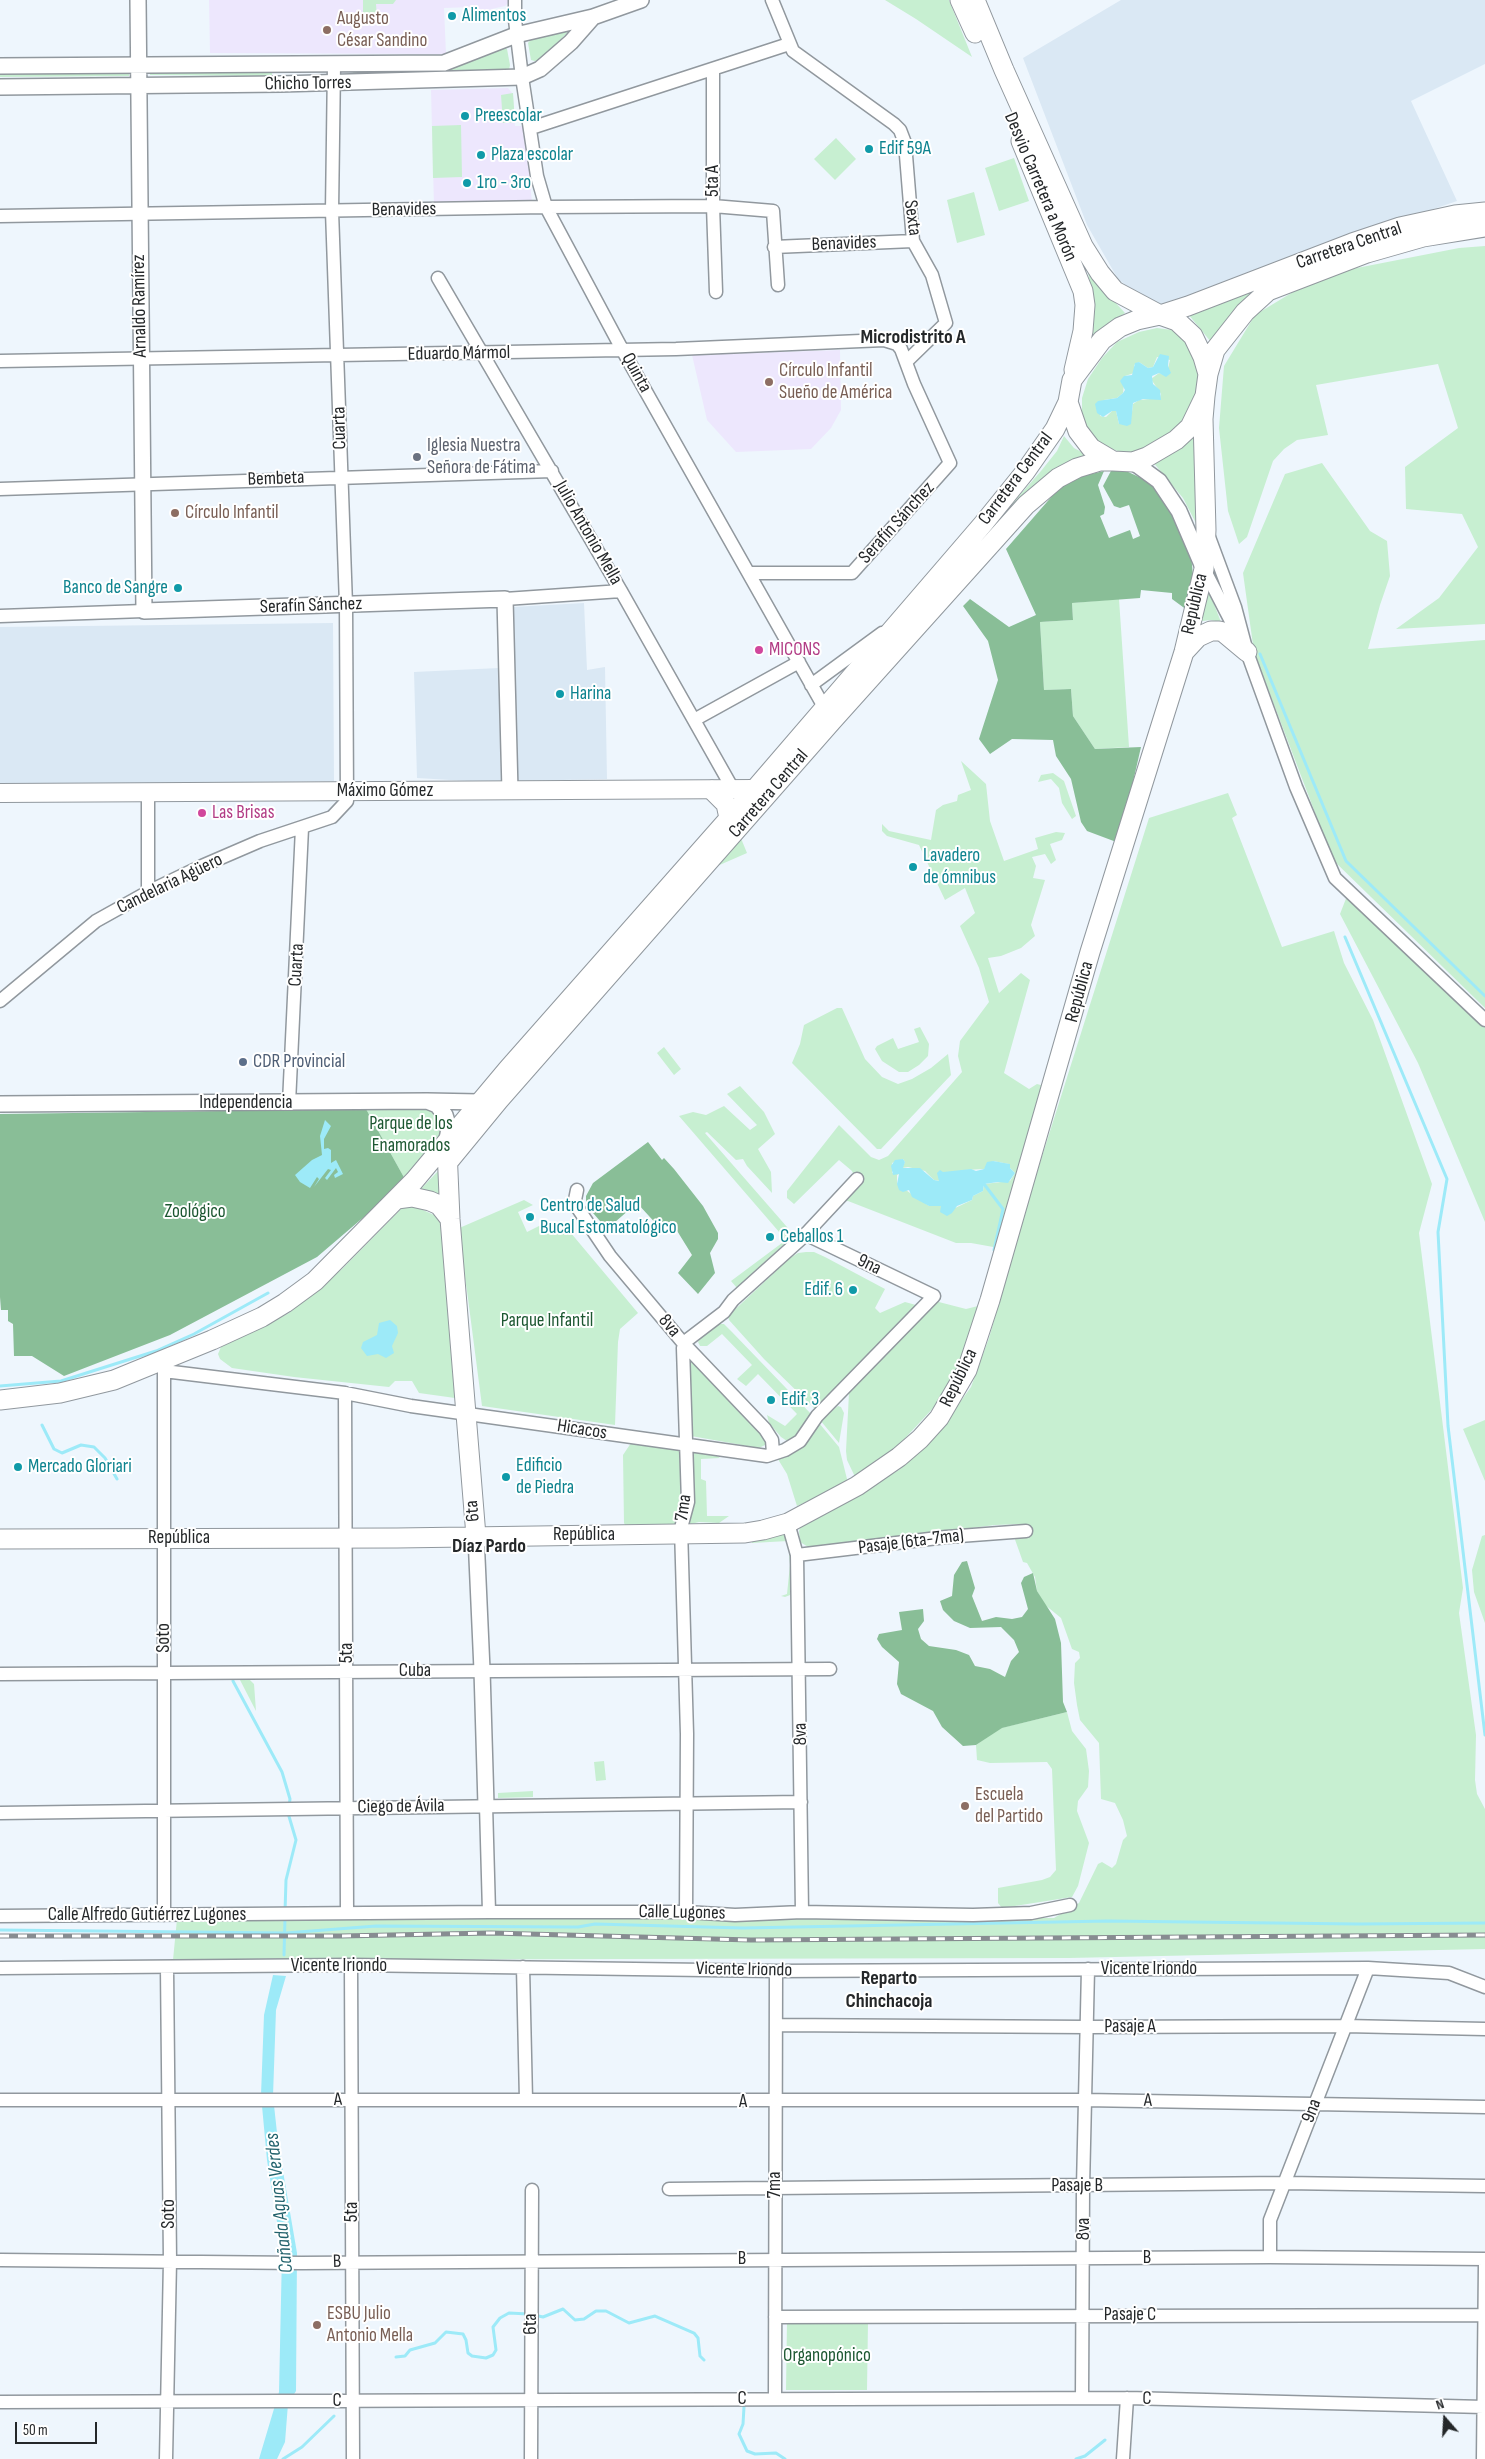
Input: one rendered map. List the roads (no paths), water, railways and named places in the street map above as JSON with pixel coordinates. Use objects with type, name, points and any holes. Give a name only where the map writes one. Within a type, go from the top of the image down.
[{"type":"main road","name":"Desvio Carretera a Morón","points":[[960,0],[1066,228],[1115,291],[1160,315]]},
{"type":"main road","name":"Desvio Carretera a Morón","points":[[975,0],[1066,228],[1083,291],[1085,305],[1082,339],[1072,380]]},
{"type":"main road","name":"Carretera Central","points":[[1160,315],[1352,243],[1400,227],[1455,215],[1485,212]]},
{"type":"main road","name":"Carretera Central","points":[[1208,374],[1215,350],[1245,312],[1268,291],[1386,248],[1423,237],[1485,227]]},
{"type":"main road","points":[[1160,315],[1177,321],[1193,336],[1203,357],[1208,374],[1205,396],[1190,427],[1176,440],[1148,458],[1133,462],[1114,461],[1091,448],[1078,431],[1068,402],[1072,380],[1102,340],[1120,327],[1137,320],[1160,315]]},
{"type":"main road","name":"República","points":[[0,1539],[347,1538],[745,1533],[763,1530],[788,1522],[857,1486],[899,1457],[939,1418],[967,1370],[990,1300],[1090,952],[1184,652],[1204,569],[1206,530],[1203,419],[1205,396]]},
{"type":"main road","name":"Carretera Central","points":[[0,1400],[69,1391],[164,1366],[285,1303],[315,1281],[397,1199],[447,1140],[484,1106],[760,794],[828,714],[899,621],[1025,472],[1055,429],[1068,402]]},
{"type":"main road","name":"Carretera Central","points":[[828,714],[1026,506],[1058,478],[1076,468],[1100,462],[1114,461]]},
{"type":"main road","points":[[1184,652],[1198,636],[1219,631],[1223,632],[1247,652]]},
{"type":"main road","name":"Máximo Gómez","points":[[0,793],[349,790],[712,790],[760,794]]},
{"type":"main road","points":[[712,790],[726,804],[729,818]]},
{"type":"main road","name":"Carretera Central","points":[[448,1162],[484,1106],[729,818],[760,794]]},
{"type":"main road","name":"6ta","points":[[447,1140],[450,1219],[476,1536]]},
{"type":"main road","points":[[397,1199],[412,1197],[430,1201],[439,1205],[450,1219]]},
{"type":"street","name":"Arnaldo Ramírez","points":[[138,0],[140,359],[144,611]]},
{"type":"street","name":"Quinta","points":[[515,0],[516,35],[522,77],[537,176],[546,207],[623,350],[828,714]]},
{"type":"street","name":"Chicho Torres","points":[[0,66],[334,66],[444,64],[516,35],[593,17],[640,0]]},
{"type":"street","name":"Sexta","points":[[772,0],[792,51],[900,130],[905,143],[913,242],[932,275],[946,323],[906,362]]},
{"type":"street","name":"Chicho Torres","points":[[0,87],[281,84],[522,77],[540,69],[571,42],[593,17]]},
{"type":"street","points":[[531,128],[790,44]]},
{"type":"street","points":[[281,66],[281,84]]},
{"type":"street","name":"Cuarta","points":[[334,66],[332,211],[346,605],[349,790]]},
{"type":"street","name":"5ta A","points":[[713,69],[713,206],[716,292]]},
{"type":"street","name":"Benavides","points":[[0,216],[546,207],[713,206],[773,211],[778,285]]},
{"type":"street","name":"Benavides","points":[[774,247],[913,242]]},
{"type":"street","name":"Julio Antonio Mella","points":[[438,278],[552,471],[734,791]]},
{"type":"street","name":"Eduardo Mármol","points":[[0,361],[482,354],[884,340],[897,344],[906,362]]},
{"type":"street","name":"Serafín Sánchez","points":[[748,573],[852,573],[950,463],[906,362]]},
{"type":"street","points":[[1133,462],[1158,481],[1179,512],[1204,569],[1247,652]]},
{"type":"street","name":"Bembeta","points":[[0,489],[552,471]]},
{"type":"street","points":[[1206,530],[1235,607],[1247,652],[1296,787],[1336,878],[1485,1020]]},
{"type":"street","name":"Serafín Sánchez","points":[[0,616],[505,599],[621,592]]},
{"type":"street","points":[[505,599],[510,791]]},
{"type":"street","points":[[811,685],[899,621]]},
{"type":"street","points":[[694,720],[799,662]]},
{"type":"street","name":"Candelaria Agüero","points":[[0,1001],[14,987],[96,922],[148,892],[260,842],[332,817],[348,801],[349,790]]},
{"type":"street","points":[[148,792],[148,892]]},
{"type":"street","name":"Cuarta","points":[[289,1103],[302,828]]},
{"type":"street","points":[[427,1101],[437,1105],[445,1115],[448,1128],[447,1140]]},
{"type":"street","name":"Independencia","points":[[0,1104],[427,1101],[484,1106]]},
{"type":"street","points":[[684,1344],[724,1312],[733,1300],[805,1234],[857,1179]]},
{"type":"street","name":"8va","points":[[577,1190],[575,1200],[586,1223],[610,1256],[684,1344],[764,1429],[772,1440],[773,1453]]},
{"type":"street","name":"9na","points":[[805,1234],[934,1296]]},
{"type":"street","name":"Hicacos","points":[[164,1366],[465,1414],[767,1456],[785,1450],[800,1441],[817,1416],[934,1296]]},
{"type":"street","name":"7ma","points":[[684,1344],[682,1382],[688,1505],[681,1524],[681,1534],[687,1803],[686,1912]]},
{"type":"street","name":"Soto","points":[[164,1366],[164,1915]]},
{"type":"street","name":"5ta","points":[[345,1394],[347,1913]]},
{"type":"street","name":"8va","points":[[788,1522],[797,1555],[802,1802],[802,1912]]},
{"type":"street","name":"Pasaje (6ta-7ma)","points":[[797,1555],[946,1537],[1026,1531]]},
{"type":"street","name":"6ta","points":[[476,1536],[489,1912]]},
{"type":"street","name":"Cuba","points":[[0,1674],[830,1669]]},
{"type":"street","name":"Ciego de Ávila","points":[[0,1813],[802,1802]]},
{"type":"street","name":"Calle Lugones","points":[[293,1914],[686,1912],[735,1915],[802,1912],[973,1915],[1031,1913],[1070,1904]]},
{"type":"street","name":"Calle Alfredo Gutiérrez Lugones","points":[[0,1916],[293,1914]]},
{"type":"street","name":"5ta","points":[[351,1965],[353,2459]]},
{"type":"street","name":"Vicente Iriondo","points":[[0,1968],[351,1965],[776,1970],[1368,1968],[1449,1974],[1485,1987]]},
{"type":"street","points":[[523,1967],[526,2100]]},
{"type":"street","name":"Soto","points":[[166,2459],[170,2261],[167,1968]]},
{"type":"street","name":"9na","points":[[1270,2257],[1270,2220],[1368,1968]]},
{"type":"street","name":"8va","points":[[1082,2398],[1083,2186],[1088,1969]]},
{"type":"street","name":"7ma","points":[[775,2399],[776,1970]]},
{"type":"street","name":"Pasaje A","points":[[776,2025],[1345,2026],[1485,2030]]},
{"type":"street","name":"A","points":[[0,2100],[252,2102],[351,2100],[776,2102],[1085,2100],[1315,2102],[1485,2107]]},
{"type":"street","name":"Pasaje B","points":[[669,2189],[1285,2183],[1485,2186]]},
{"type":"street","name":"6ta","points":[[531,2459],[532,2190]]},
{"type":"street","name":"B","points":[[0,2260],[301,2262],[1270,2257],[1485,2259]]},
{"type":"street","points":[[1483,2459],[1485,2264]]},
{"type":"street","name":"Pasaje C","points":[[775,2317],[1485,2315]]},
{"type":"street","points":[[1123,2459],[1128,2398]]},
{"type":"street","name":"C","points":[[0,2402],[1128,2398],[1484,2407]]},
{"type":"water","points":[[1160,354],[1169,356],[1168,366],[1171,373],[1166,377],[1159,373],[1152,376],[1153,384],[1160,390],[1161,400],[1143,399],[1133,403],[1131,424],[1127,426],[1119,424],[1116,411],[1112,411],[1103,417],[1097,413],[1095,404],[1098,401],[1117,398],[1123,393],[1125,390],[1120,381],[1124,376],[1132,375],[1135,363],[1139,362],[1148,368],[1153,367]]},
{"type":"water","points":[[325,1120],[331,1126],[324,1139],[324,1149],[328,1148],[331,1150],[331,1163],[336,1160],[343,1174],[335,1178],[334,1175],[338,1172],[336,1168],[327,1180],[325,1178],[331,1170],[328,1169],[314,1187],[319,1179],[317,1177],[310,1188],[300,1182],[295,1175],[312,1160],[322,1155],[320,1136]]},
{"type":"water","points":[[903,1159],[905,1162],[903,1168],[920,1168],[934,1180],[939,1181],[937,1173],[940,1170],[943,1172],[971,1169],[976,1171],[984,1169],[987,1162],[993,1161],[1010,1164],[1010,1168],[1015,1173],[1008,1183],[984,1184],[983,1191],[973,1196],[972,1200],[957,1206],[947,1216],[940,1212],[941,1206],[929,1206],[912,1197],[909,1190],[903,1192],[899,1190],[897,1184],[899,1174],[893,1175],[891,1166],[895,1160]]},
{"type":"water","points":[[390,1320],[397,1326],[398,1333],[392,1346],[394,1353],[386,1358],[378,1354],[367,1356],[361,1348],[363,1342],[377,1335],[379,1323]]},
{"type":"water","points":[[273,1975],[286,1976],[276,2010],[273,2096],[278,2142],[297,2253],[296,2391],[288,2404],[285,2442],[277,2459],[259,2459],[279,2392],[282,2253],[267,2160],[261,2095],[264,2015]]},
{"type":"waterway","points":[[1260,654],[1346,861],[1485,996]]},
{"type":"waterway","points":[[1345,937],[1447,1179],[1438,1232],[1448,1426],[1485,1735]]},
{"type":"waterway","points":[[984,1184],[1003,1209],[994,1250]]},
{"type":"waterway","points":[[0,1386],[61,1381],[156,1351],[194,1334],[268,1293]]},
{"type":"waterway","points":[[42,1425],[54,1449],[62,1453],[81,1445],[94,1447],[105,1458],[117,1479]]},
{"type":"waterway","name":"Cañada Aguas Verdes","points":[[233,1681],[282,1772],[290,1799],[289,1807]]},
{"type":"waterway","name":"Cañada Aguas Verdes","points":[[285,1912],[286,1880],[296,1840],[288,1813]]},
{"type":"waterway","name":"Cañada Aguas Verdes","points":[[284,1955],[285,1918]]},
{"type":"waterway","points":[[0,1930],[286,1933],[376,1926],[578,1927],[595,1924],[743,1928],[1108,1921],[1358,1924],[1485,1923]]},
{"type":"waterway","points":[[534,2315],[543,2317],[563,2309],[575,2320],[584,2319],[596,2311],[606,2311],[629,2323],[655,2316],[694,2333],[698,2338],[700,2356],[704,2360]]},
{"type":"waterway","points":[[396,2357],[405,2356],[410,2350],[435,2343],[446,2332],[463,2334],[468,2353],[472,2356],[486,2358],[493,2355],[496,2350],[493,2327],[500,2318],[509,2313],[528,2314]]},
{"type":"waterway","points":[[744,2407],[743,2424],[739,2434],[747,2451],[755,2454],[776,2453],[785,2459]]},
{"type":"waterway","points":[[283,2459],[302,2447],[334,2416]]},
{"type":"waterway","points":[[1076,2459],[1085,2456],[1105,2440]]},
{"type":"railway","points":[[0,1936],[341,1936],[491,1933],[751,1940],[1485,1935]]},
{"type":"place","name":"Alimentos","points":[[452,16]]},
{"type":"place","name":"Augusto César Sandino","points":[[327,30]]},
{"type":"place","name":"Preescolar","points":[[465,116]]},
{"type":"place","name":"Edif 59A","points":[[869,149]]},
{"type":"place","name":"Plaza escolar","points":[[481,155]]},
{"type":"place","name":"1ro - 3ro","points":[[467,183]]},
{"type":"place","name":"Círculo Infantil Sueño de América","points":[[769,382]]},
{"type":"place","name":"Iglesia Nuestra Señora de Fátima","points":[[417,457]]},
{"type":"place","name":"Círculo Infantil","points":[[175,513]]},
{"type":"place","name":"Banco de Sangre","points":[[178,588]]},
{"type":"place","name":"MICONS","points":[[759,650]]},
{"type":"place","name":"Harina","points":[[560,694]]},
{"type":"place","name":"Las Brisas","points":[[202,813]]},
{"type":"place","name":"Lavadero de ómnibus","points":[[913,867]]},
{"type":"place","name":"CDR Provincial","points":[[243,1062]]},
{"type":"place","name":"Centro de Salud Bucal Estomatológico","points":[[530,1217]]},
{"type":"place","name":"Ceballos 1","points":[[770,1237]]},
{"type":"place","name":"Edif. 6","points":[[853,1290]]},
{"type":"place","name":"Edif. 3","points":[[771,1400]]},
{"type":"place","name":"Mercado Gloriari","points":[[18,1467]]},
{"type":"place","name":"Edificio de Piedra","points":[[506,1477]]},
{"type":"place","name":"Escuela del Partido","points":[[965,1806]]},
{"type":"place","name":"ESBU Julio Antonio Mella","points":[[317,2325]]},
{"type":"district","name":"Microdistrito A","points":[[913,338]]},
{"type":"district","name":"Díaz Pardo","points":[[489,1547]]},
{"type":"district","name":"Reparto Chinchacoja","points":[[889,1990]]},
{"type":"park label","name":"Parque de los Enamorados","points":[[411,1135]]},
{"type":"park label","name":"Zoológico","points":[[195,1212]]},
{"type":"park label","name":"Parque Infantil","points":[[547,1321]]},
{"type":"park label","name":"Organopónico","points":[[827,2356]]}]
